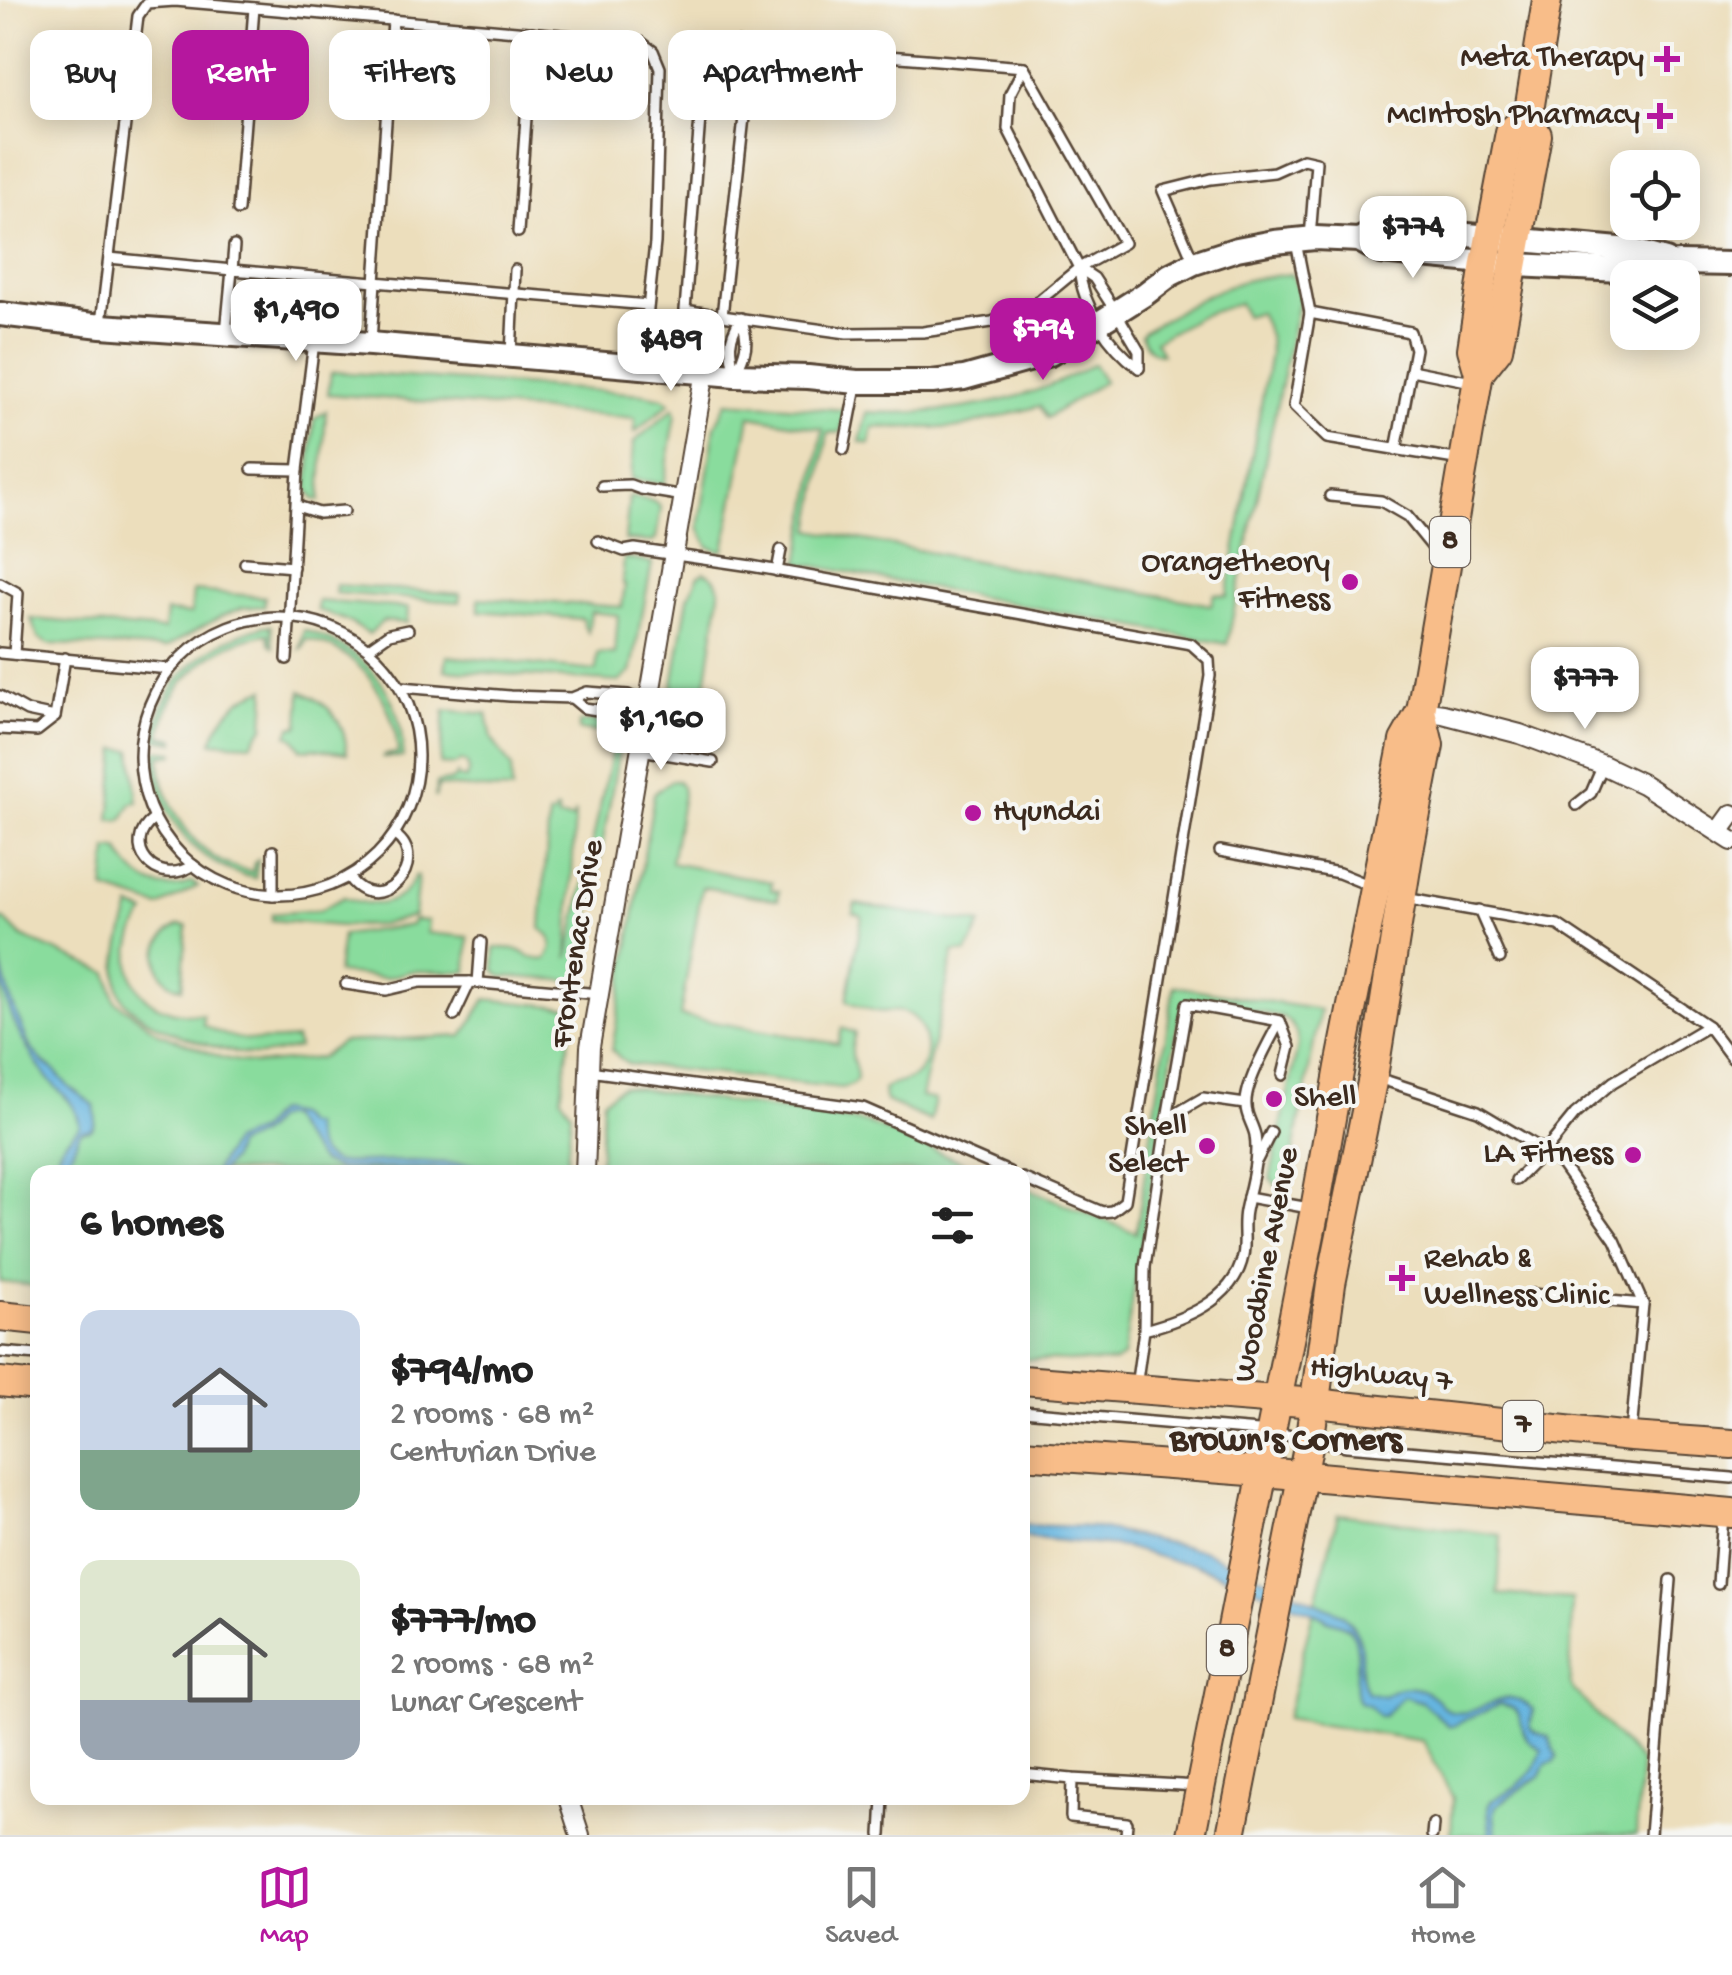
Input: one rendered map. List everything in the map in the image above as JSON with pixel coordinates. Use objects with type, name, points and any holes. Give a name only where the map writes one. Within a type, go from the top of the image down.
[{"type":"main road","name":"Woodbine Avenue","points":[[1478,378],[1498,348],[1517,252],[1537,135],[1528,116],[1547,0]]},
{"type":"main road","name":"Woodbine Avenue","points":[[1191,1835],[1315,1209],[1374,887],[1404,741],[1421,711],[1478,378],[1472,349],[1510,132],[1528,116]]},
{"type":"main road","name":"Woodbine Avenue","points":[[1231,1835],[1310,1438],[1330,1284],[1373,1076],[1429,744],[1421,711]]},
{"type":"main road","points":[[0,1316],[30,1319]]},
{"type":"main road","name":"Highway 7","points":[[1030,1381],[1315,1403],[1732,1444]]},
{"type":"main road","points":[[0,1382],[30,1385]]},
{"type":"main road","name":"7","points":[[1030,1455],[1728,1513]]},
{"type":"street","points":[[0,314],[101,326],[510,354],[735,375],[932,382],[964,378],[1050,354],[1194,263],[1237,249],[1302,239],[1359,240],[1378,229],[1621,270],[1679,263],[1732,264]]},
{"type":"street","name":"Frontenac Drive","points":[[584,1165],[589,1070],[599,994],[705,371]]},
{"type":"street","points":[[1421,711],[1520,734],[1603,765],[1643,784],[1726,836],[1732,814]]},
{"type":"street","points":[[570,1805],[580,1835]]},
{"type":"lane","points":[[101,326],[138,16],[147,3],[162,1],[510,30]]},
{"type":"lane","points":[[238,210],[254,8]]},
{"type":"lane","points":[[370,344],[392,20]]},
{"type":"lane","points":[[642,366],[654,243],[660,68],[648,47]]},
{"type":"lane","points":[[896,57],[1024,67]]},
{"type":"lane","points":[[1024,67],[1010,94],[1008,130],[1079,268],[1080,285],[1107,318],[1139,351],[1139,368],[1121,355],[1107,318],[1094,278],[1079,268]]},
{"type":"lane","points":[[698,120],[685,310],[847,333],[923,332],[992,322],[1034,305],[1079,268],[1124,242],[1024,67]]},
{"type":"lane","points":[[518,232],[526,120]]},
{"type":"lane","points":[[722,316],[744,120]]},
{"type":"lane","points":[[1194,263],[1163,191],[1211,179],[1274,172],[1303,160],[1316,162],[1302,239],[1310,313],[1294,406],[1326,438],[1464,460]]},
{"type":"lane","points":[[226,333],[234,246]]},
{"type":"lane","points":[[109,258],[648,305]]},
{"type":"lane","points":[[510,354],[515,270]]},
{"type":"lane","points":[[1310,313],[1410,332],[1415,349],[1396,450]]},
{"type":"lane","points":[[735,375],[746,351],[741,318]]},
{"type":"lane","points":[[735,375],[729,350],[732,333],[741,318]]},
{"type":"lane","points":[[286,659],[298,470],[314,340]]},
{"type":"lane","points":[[1411,370],[1478,378]]},
{"type":"lane","points":[[844,448],[857,382]]},
{"type":"lane","points":[[252,469],[298,470]]},
{"type":"lane","points":[[602,486],[630,484],[684,496]]},
{"type":"lane","points":[[1330,496],[1381,501],[1406,516],[1446,564]]},
{"type":"lane","points":[[598,541],[1191,644],[1209,660],[1210,676],[1125,1201],[1112,1211],[1102,1212],[1030,1181]]},
{"type":"lane","points":[[777,571],[781,550]]},
{"type":"lane","points":[[245,563],[293,567]]},
{"type":"lane","points":[[0,583],[18,592],[14,654]]},
{"type":"lane","points":[[290,616],[341,630],[369,648],[387,666],[401,687],[416,725],[419,766],[413,796],[379,854],[348,878],[306,892],[273,895],[220,882],[193,865],[167,839],[154,818],[140,774],[140,743],[149,704],[169,670],[198,642],[234,623],[290,616]]},
{"type":"lane","points":[[369,648],[389,634],[408,630]]},
{"type":"lane","points":[[0,653],[169,670]]},
{"type":"lane","points":[[0,728],[38,731],[54,718],[65,658]]},
{"type":"lane","points":[[401,687],[572,698],[587,692],[628,695],[648,705]]},
{"type":"lane","points":[[0,696],[27,711],[54,718]]},
{"type":"lane","points":[[572,698],[584,708],[625,714],[648,705]]},
{"type":"lane","points":[[641,750],[713,762]]},
{"type":"lane","points":[[1576,806],[1592,793],[1603,765]]},
{"type":"lane","points":[[154,818],[139,835],[141,851],[154,869],[171,874],[193,865]]},
{"type":"lane","points":[[348,878],[364,892],[375,893],[396,884],[408,864],[408,852],[404,841],[394,834]]},
{"type":"lane","points":[[273,851],[273,895]]},
{"type":"lane","points":[[1220,851],[1338,873],[1402,898],[1558,924],[1708,1026],[1732,1058]]},
{"type":"lane","points":[[1479,910],[1500,958]]},
{"type":"lane","points":[[454,1016],[474,982],[481,942]]},
{"type":"lane","points":[[346,984],[386,990],[420,982],[474,982],[599,994]]},
{"type":"lane","points":[[1136,1390],[1144,1330],[1145,1267],[1187,1004],[1280,1022]]},
{"type":"lane","points":[[1280,1022],[1290,1048],[1283,1076]]},
{"type":"lane","points":[[1256,1162],[1245,1104],[1260,1058],[1280,1022]]},
{"type":"lane","points":[[1516,1180],[1575,1114],[1613,1082],[1708,1026]]},
{"type":"lane","points":[[589,1070],[863,1108],[993,1165]]},
{"type":"lane","points":[[1373,1076],[1478,1111],[1562,1165],[1615,1240],[1643,1304],[1631,1437]]},
{"type":"lane","points":[[1167,1118],[1203,1098],[1245,1104]]},
{"type":"lane","points":[[1144,1330],[1170,1323],[1210,1304],[1233,1281],[1243,1256],[1242,1225],[1256,1162],[1271,1132]]},
{"type":"lane","points":[[1248,1197],[1315,1209]]},
{"type":"lane","points":[[1532,1294],[1643,1304]]},
{"type":"lane","points":[[0,1352],[30,1354]]},
{"type":"lane","points":[[1030,1412],[1270,1432],[1347,1446],[1732,1478]]},
{"type":"lane","points":[[1718,1584],[1728,1513]]},
{"type":"lane","points":[[1650,1835],[1671,1580]]},
{"type":"lane","points":[[1030,1775],[1200,1786]]},
{"type":"lane","points":[[1072,1779],[1071,1817],[1127,1823],[1126,1835]]},
{"type":"lane","points":[[881,1835],[883,1805]]},
{"type":"green space","points":[[1291,274],[1300,293],[1227,644],[799,563],[823,429],[750,416],[724,550],[709,547],[699,528],[715,426],[727,402],[845,410],[841,432],[828,433],[811,530],[1211,605],[1214,594],[1227,596],[1270,354],[1269,335],[1259,312],[1245,316],[1239,303],[1200,316],[1155,341],[1162,354],[1151,351],[1141,335],[1218,290]]},
{"type":"green space","points":[[1093,364],[1104,381],[1047,418],[1040,406],[958,428],[873,427],[870,444],[860,442],[867,412],[925,412],[1013,398]]},
{"type":"green space","points":[[331,373],[644,394],[670,403],[635,432],[635,418],[328,394]]},
{"type":"green space","points":[[674,408],[664,484],[631,479],[634,442]]},
{"type":"green space","points":[[326,411],[320,501],[308,489],[314,419]]},
{"type":"green space","points":[[629,497],[651,501],[661,508],[653,542],[625,540]]},
{"type":"green space","points":[[624,558],[652,563],[631,672],[619,682],[445,670],[447,656],[596,671],[598,653],[615,654],[618,615],[591,612],[588,632],[583,619],[479,611],[479,598],[622,607]]},
{"type":"green space","points":[[704,572],[715,579],[720,592],[698,738],[686,750],[666,725],[688,598]]},
{"type":"green space","points":[[336,585],[460,594],[460,602],[335,593]]},
{"type":"green space","points":[[193,591],[265,597],[264,606],[242,608],[222,616],[165,648],[48,644],[38,638],[31,619],[164,630],[166,612],[191,614]]},
{"type":"green space","points":[[318,601],[408,608],[407,623],[383,621],[369,634],[317,610]]},
{"type":"green space","points":[[271,626],[273,647],[268,634],[249,638],[230,645],[197,667],[173,698],[165,716],[161,736],[175,742],[154,739],[159,717],[177,680],[206,653]]},
{"type":"green space","points":[[304,630],[346,649],[377,676],[396,712],[403,757],[383,757],[398,753],[395,733],[382,696],[371,680],[358,665],[326,645],[306,639],[300,649]]},
{"type":"green space","points":[[266,689],[264,728],[251,744],[212,742],[232,708]]},
{"type":"green space","points":[[301,691],[334,715],[343,732],[347,753],[301,749],[288,735],[291,727],[299,726]]},
{"type":"green space","points":[[445,710],[487,714],[492,739],[511,767],[512,791],[438,786],[435,798],[437,783],[453,780],[457,774],[466,779],[469,770],[461,761],[455,765],[440,764]]},
{"type":"green space","points":[[595,721],[616,729],[621,739],[579,977],[574,981],[500,976],[494,969],[495,948],[516,949],[541,959],[546,959],[551,951],[551,939],[541,929],[549,815],[554,815],[555,810],[558,818],[573,819],[575,812],[568,958],[613,745],[600,732],[579,730],[579,723]]},
{"type":"green space","points":[[117,749],[132,750],[138,802],[132,803],[122,820],[110,820]]},
{"type":"green space","points":[[155,750],[174,752],[160,756],[161,771],[170,801],[187,831],[210,854],[229,865],[252,872],[258,860],[255,878],[213,862],[181,832],[161,794]]},
{"type":"green space","points":[[670,781],[678,781],[683,795],[671,863],[772,882],[771,890],[779,891],[778,900],[702,887],[680,1016],[838,1044],[842,1028],[855,1033],[855,1083],[841,1088],[629,1064],[612,1050],[654,794]]},
{"type":"green space","points":[[108,849],[119,850],[132,869],[149,882],[169,887],[191,882],[198,886],[159,907],[104,889]]},
{"type":"green space","points":[[415,876],[414,916],[380,925],[272,920],[272,914],[320,910],[344,897],[386,903],[402,894]]},
{"type":"green space","points":[[855,904],[981,924],[967,953],[954,952],[921,1097],[935,1100],[930,1121],[886,1101],[883,1090],[913,1077],[922,1068],[926,1049],[920,1025],[900,1011],[879,1012],[847,1001],[862,916],[853,913]]},
{"type":"green space","points":[[131,907],[146,913],[132,941],[130,956],[135,983],[143,995],[171,1011],[203,1015],[203,1025],[226,1035],[260,1041],[296,1039],[298,1048],[263,1055],[237,1053],[182,1036],[132,1009],[123,999],[117,979]]},
{"type":"green space","points":[[0,919],[22,937],[108,973],[115,1001],[159,1033],[223,1058],[255,1064],[320,1058],[342,1042],[463,1036],[486,999],[574,1008],[561,1097],[571,1112],[567,1165],[30,1165],[30,1285],[0,1282]]},
{"type":"green space","points":[[413,920],[428,921],[427,933],[468,937],[467,972],[412,971],[385,978],[337,973],[342,935],[411,925]]},
{"type":"green space","points":[[180,925],[187,926],[182,988],[164,977],[158,958],[163,938]]},
{"type":"green space","points":[[1174,986],[1320,1010],[1289,1178],[1278,1187],[1270,1179],[1298,1045],[1294,1029],[1283,1017],[1187,1000],[1179,1015],[1123,1357],[1114,1363],[1030,1359],[1030,1190],[1136,1233]]},
{"type":"green space","points":[[622,1086],[867,1123],[970,1165],[599,1165],[603,1100]]},
{"type":"green space","points":[[1338,1514],[1501,1535],[1498,1594],[1572,1599],[1570,1686],[1641,1763],[1636,1835],[1451,1835],[1453,1798],[1423,1741],[1286,1719]]},
{"type":"water","points":[[0,959],[30,1047],[69,1087],[94,1105],[95,1125],[80,1132],[70,1156],[71,1165],[58,1165],[58,1156],[80,1126],[77,1116],[71,1103],[36,1063],[20,1035]]},
{"type":"water","points":[[278,1111],[295,1115],[305,1125],[311,1125],[317,1147],[335,1163],[412,1161],[486,1165],[328,1165],[321,1162],[288,1117],[282,1117],[257,1136],[236,1145],[226,1165],[218,1165],[232,1142],[258,1131]]},
{"type":"water","points":[[1030,1525],[1093,1527],[1202,1550],[1342,1614],[1361,1645],[1361,1672],[1367,1692],[1384,1696],[1395,1689],[1415,1688],[1452,1712],[1474,1710],[1512,1698],[1533,1710],[1530,1728],[1549,1737],[1557,1757],[1546,1764],[1540,1776],[1496,1806],[1496,1835],[1490,1835],[1491,1801],[1515,1788],[1534,1770],[1542,1750],[1528,1740],[1514,1709],[1499,1704],[1450,1727],[1422,1702],[1403,1696],[1384,1716],[1379,1716],[1369,1705],[1359,1702],[1355,1685],[1356,1645],[1350,1630],[1343,1625],[1194,1564],[1125,1547],[1030,1538]]},
{"type":"place","name":"Meta Therapy","points":[[1667,59]]},
{"type":"place","name":"McIntosh Pharmacy","points":[[1660,116]]},
{"type":"place","name":"Orangetheory Fitness","points":[[1350,582]]},
{"type":"place","name":"Hyundai","points":[[973,813]]},
{"type":"place","name":"Shell","points":[[1274,1099]]},
{"type":"place","name":"Shell Select","points":[[1207,1146]]},
{"type":"place","name":"LA Fitness","points":[[1633,1155]]},
{"type":"place","name":"Rehab & Wellness Clinic","points":[[1402,1278]]},
{"type":"district","name":"Brown's Corners","points":[[1286,1442]]}]
